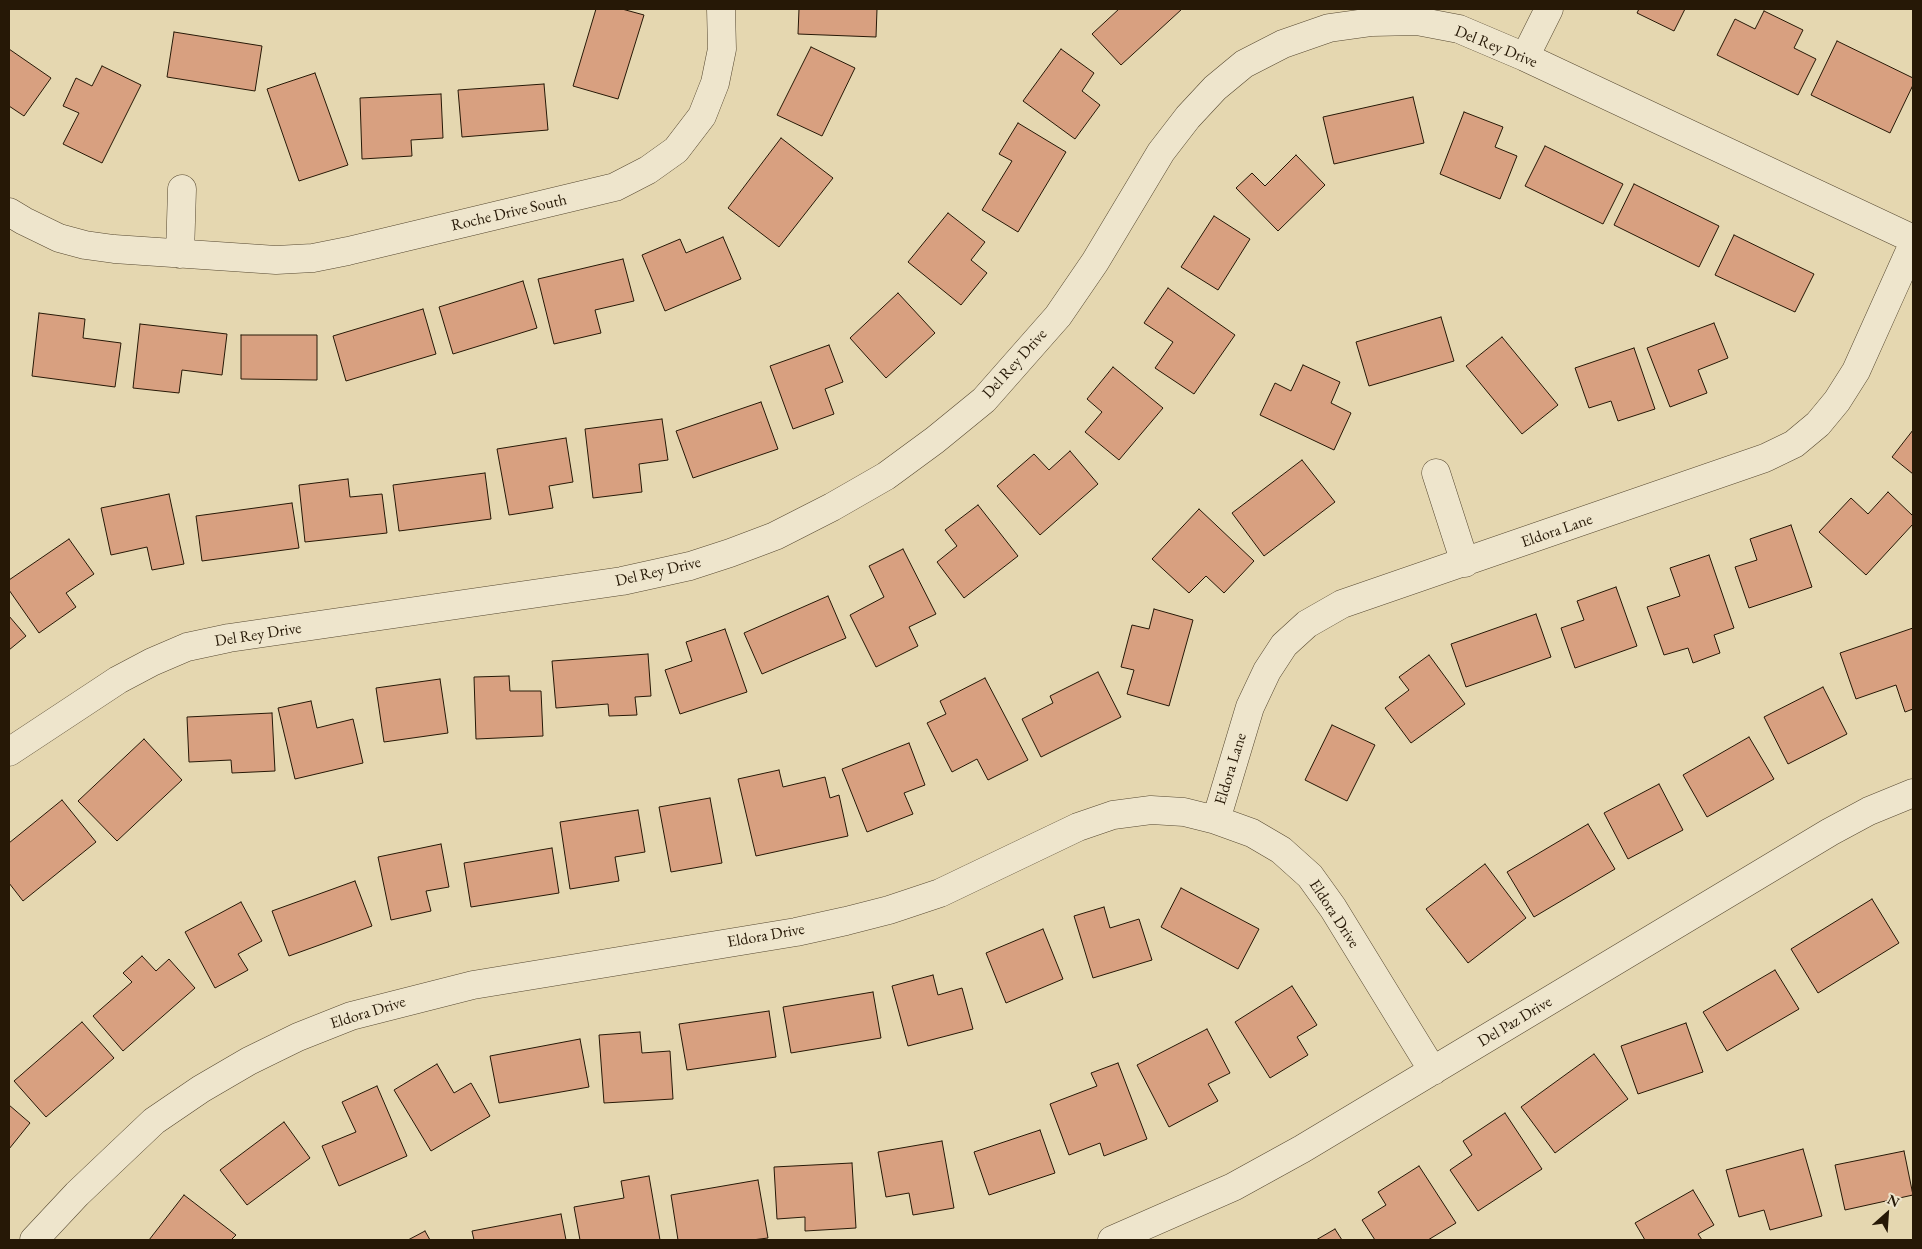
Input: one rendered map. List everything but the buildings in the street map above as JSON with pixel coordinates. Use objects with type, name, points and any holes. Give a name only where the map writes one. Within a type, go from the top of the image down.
[{"type":"street","name":"Roche Drive South","points":[[9,212],[24,222],[59,238],[85,244],[114,249],[276,260],[313,258],[615,188],[648,170],[676,150],[702,116],[715,83],[722,49],[721,9]]},
{"type":"street","points":[[1526,57],[1549,9]]},
{"type":"street","name":"Del Rey Drive","points":[[9,752],[118,680],[152,662],[187,648],[229,638],[622,581],[690,566],[774,536],[832,507],[886,476],[935,440],[984,400],[1058,316],[1095,262],[1161,152],[1188,117],[1215,88],[1244,64],[1283,44],[1329,28],[1372,22],[1418,21],[1459,29],[1526,57],[1913,239]]},
{"type":"street","points":[[180,254],[182,188]]},
{"type":"street","name":"Eldora Lane","points":[[1216,820],[1250,707],[1267,671],[1284,645],[1307,624],[1342,604],[1765,458],[1794,444],[1818,424],[1837,401],[1856,371],[1913,244]]},
{"type":"street","points":[[1436,474],[1465,563]]},
{"type":"street","name":"Del Paz Drive","points":[[1112,1240],[1233,1188],[1433,1071],[1830,832],[1869,811],[1913,793]]},
{"type":"street","name":"Eldora Drive","points":[[34,1240],[76,1194],[154,1121],[201,1089],[249,1061],[298,1037],[352,1016],[473,985],[796,932],[880,912],[940,893],[1078,827],[1113,815],[1151,810],[1184,812],[1216,820],[1252,833],[1281,850],[1310,876],[1333,908],[1433,1071]]}]
